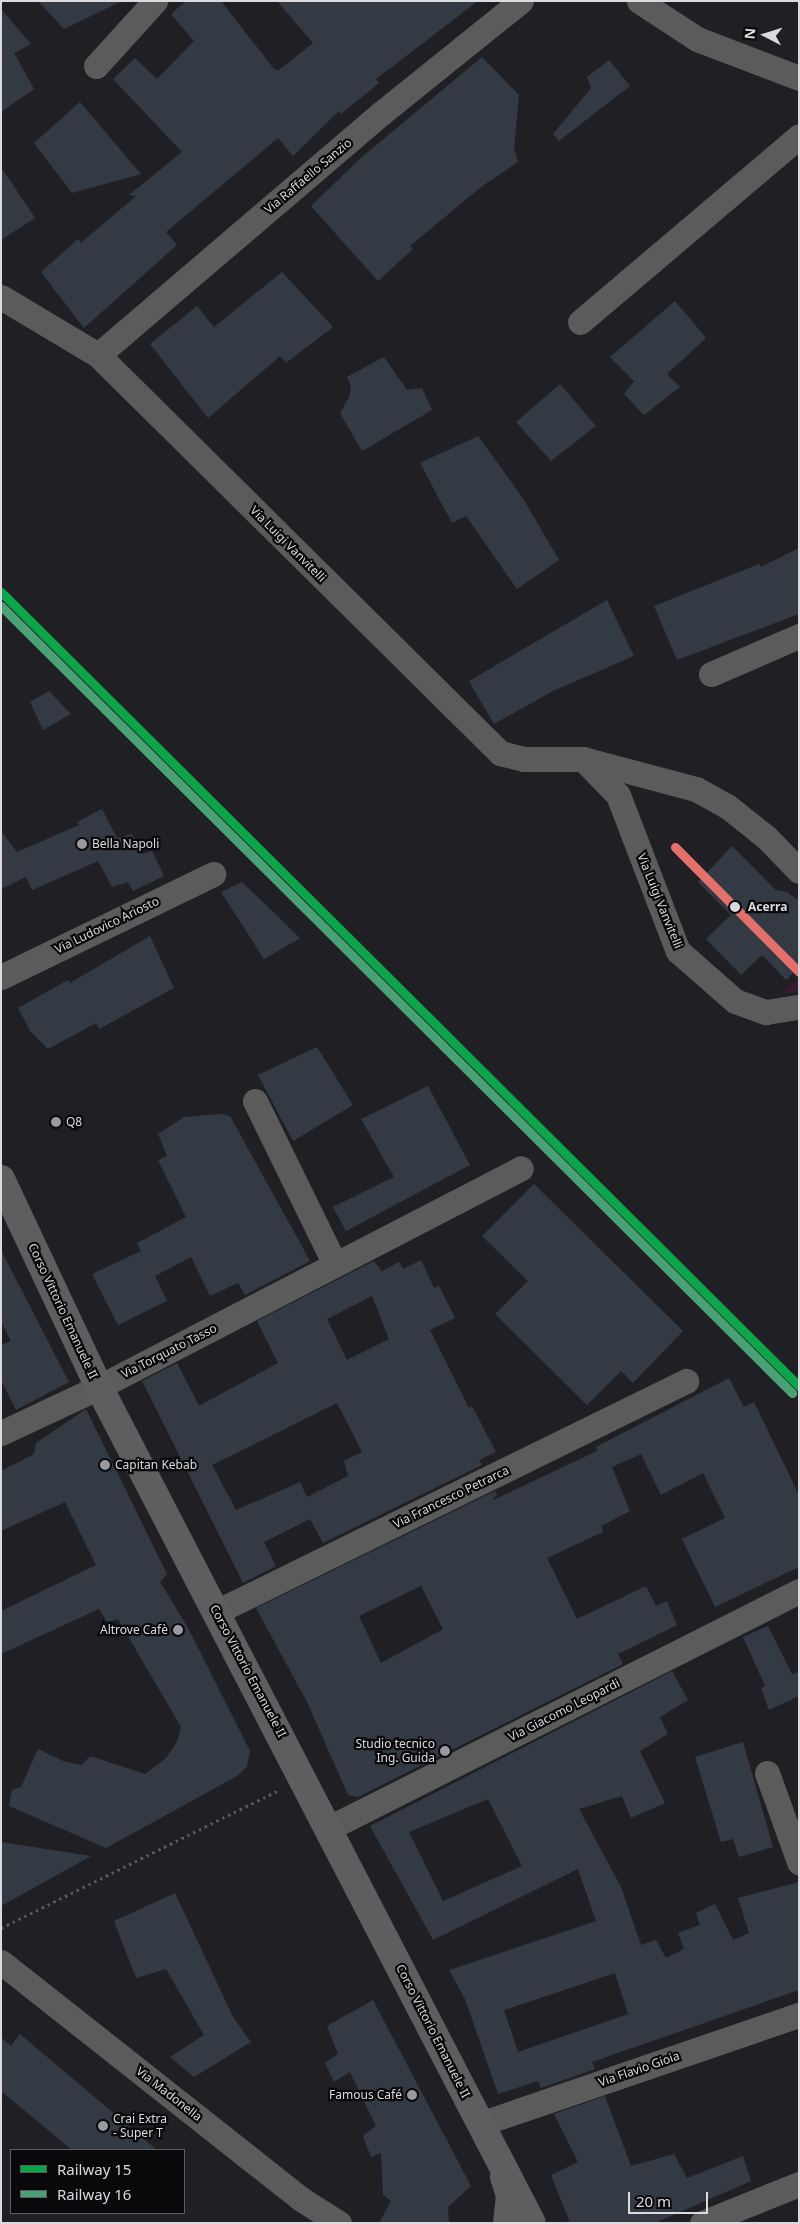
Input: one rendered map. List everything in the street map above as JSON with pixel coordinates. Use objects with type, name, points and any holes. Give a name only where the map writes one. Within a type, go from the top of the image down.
[{"type":"main road","name":"Corso Vittorio Emanuele II","points":[[1,1179],[99,1387],[304,1777],[532,2223]]},
{"type":"main road","name":"Corso Vittorio Emanuele II","points":[[499,2161],[510,2196],[507,2223]]},
{"type":"street","points":[[96,66],[155,1]]},
{"type":"street","name":"Via Raffaello Sanzio","points":[[98,355],[379,115],[521,1]]},
{"type":"street","points":[[639,1],[697,39],[799,78]]},
{"type":"street","points":[[580,322],[799,136]]},
{"type":"street","name":"Via Luigi Vanvitelli","points":[[1,296],[98,355],[500,753],[524,759],[583,759],[696,789],[727,806],[766,837],[799,871]]},
{"type":"street","points":[[711,674],[799,636]]},
{"type":"street","name":"Via Luigi Vanvitelli","points":[[583,759],[618,795],[678,951],[735,1001],[766,1012],[799,1007]]},
{"type":"street","name":"Via Ludovico Ariosto","points":[[1,976],[213,874]]},
{"type":"street","points":[[255,1101],[335,1264]]},
{"type":"street","name":"Via Torquato Tasso","points":[[1,1433],[99,1387],[521,1168]]},
{"type":"street","name":"Via Francesco Petrarca","points":[[216,1612],[686,1381]]},
{"type":"street","name":"Via Giacomo Leopardi","points":[[329,1828],[799,1591]]},
{"type":"street","points":[[767,1773],[799,1862]]},
{"type":"street","name":"Via Madonella","points":[[1,1962],[301,2199],[339,2223]]},
{"type":"street","name":"Via Flavio Gioia","points":[[480,2124],[799,2015]]},
{"type":"street","points":[[702,2223],[799,2184]]},
{"type":"path","points":[[1,1928],[304,1777]]},
{"type":"shaded area","points":[[799,978],[799,991],[783,993]]},
{"type":"building","points":[[38,1],[122,1],[64,29]]},
{"type":"building","points":[[186,1],[221,1],[275,70],[279,70],[313,43],[277,1],[478,1],[376,79],[379,83],[341,114],[339,111],[293,156],[278,138],[166,232],[177,245],[84,328],[41,272],[78,239],[81,243],[136,196],[129,195],[182,152],[113,79],[135,58],[157,79],[194,41],[171,14]]},
{"type":"building","points":[[1,9],[31,44],[14,53],[34,89],[1,112]]},
{"type":"building","points":[[482,57],[519,95],[514,148],[518,162],[481,187],[410,246],[413,249],[378,281],[311,206],[362,157]]},
{"type":"building","points":[[609,60],[630,86],[559,141],[553,134],[591,88],[587,77]]},
{"type":"building","points":[[80,102],[141,174],[72,193],[34,143]]},
{"type":"building","points":[[1,167],[35,218],[1,240]]},
{"type":"building","points":[[282,272],[333,327],[286,363],[280,356],[208,418],[150,344],[197,306],[214,327]]},
{"type":"building","points":[[675,301],[706,338],[667,374],[680,387],[644,415],[624,394],[634,381],[610,357]]},
{"type":"building","points":[[384,357],[407,390],[422,388],[432,410],[362,451],[340,413],[349,397],[351,386],[347,377]]},
{"type":"building","points":[[560,384],[596,426],[551,461],[516,422]]},
{"type":"building","points":[[478,436],[522,497],[559,560],[517,589],[466,516],[452,523],[420,463]]},
{"type":"building","points":[[799,548],[799,614],[677,660],[654,606],[759,564],[761,567]]},
{"type":"building","points":[[607,600],[634,656],[553,691],[494,724],[469,681]]},
{"type":"building","points":[[49,691],[71,714],[43,730],[30,702]]},
{"type":"building","points":[[102,809],[117,838],[132,834],[143,854],[152,851],[164,876],[133,891],[128,882],[112,887],[98,861],[32,890],[26,877],[1,889],[1,831],[17,852],[79,825],[77,822]]},
{"type":"building","points":[[732,846],[776,890],[787,892],[799,901],[799,967],[786,980],[762,955],[741,975],[706,939],[731,915],[698,882]]},
{"type":"building","points":[[242,882],[300,938],[264,959],[221,892]]},
{"type":"building","points":[[150,936],[174,988],[99,1029],[96,1023],[48,1049],[30,1031],[18,1008],[68,980],[70,983]]},
{"type":"building","points":[[317,1047],[353,1105],[293,1141],[258,1075]]},
{"type":"building","points":[[428,1086],[470,1165],[346,1231],[333,1207],[394,1177],[361,1119]]},
{"type":"building","points":[[220,1114],[230,1116],[310,1261],[245,1295],[238,1283],[210,1296],[191,1257],[155,1276],[167,1301],[118,1325],[92,1274],[141,1251],[137,1243],[186,1217],[158,1160],[167,1156],[158,1134],[184,1117]]},
{"type":"building","points":[[534,1184],[683,1331],[633,1383],[621,1371],[587,1405],[495,1314],[528,1281],[482,1236]]},
{"type":"building","points":[[1,1250],[69,1382],[16,1410],[1,1380],[1,1345],[11,1341],[1,1322]]},
{"type":"building","points":[[421,1260],[434,1288],[439,1286],[455,1318],[430,1330],[469,1408],[472,1406],[496,1452],[479,1460],[482,1465],[323,1543],[310,1519],[264,1542],[276,1566],[243,1583],[142,1381],[177,1363],[199,1406],[278,1363],[257,1321],[374,1261],[382,1271],[399,1262],[403,1269]],"holes":[[[372,1296],[389,1339],[347,1360],[327,1319]],[[337,1403],[362,1452],[344,1461],[348,1476],[307,1497],[300,1482],[236,1510],[212,1465]]]},
{"type":"building","points":[[729,1378],[744,1407],[754,1402],[799,1495],[799,1567],[715,1607],[682,1539],[725,1518],[703,1473],[661,1495],[641,1454],[612,1467],[630,1511],[601,1526],[603,1532],[547,1558],[577,1619],[646,1586],[656,1606],[667,1601],[677,1625],[618,1654],[623,1664],[358,1797],[348,1795],[307,1702],[256,1608],[495,1491],[497,1495],[491,1501],[597,1451],[596,1447]],"holes":[[[421,1586],[443,1629],[381,1663],[359,1616]]]},
{"type":"building","points":[[86,1409],[167,1574],[160,1582],[188,1628],[250,1751],[247,1767],[237,1776],[106,1848],[9,1806],[12,1790],[21,1787],[38,1749],[63,1761],[82,1765],[90,1756],[145,1774],[166,1758],[177,1742],[181,1727],[118,1619],[107,1622],[99,1609],[1,1654],[1,1611],[96,1565],[65,1502],[1,1531],[1,1471],[34,1454],[36,1443]]},
{"type":"building","points":[[768,1626],[792,1674],[799,1672],[799,1696],[769,1710],[761,1688],[765,1686],[743,1637]]},
{"type":"building","points":[[672,1671],[688,1700],[660,1717],[668,1734],[640,1751],[665,1803],[631,1818],[622,1796],[579,1809],[621,1887],[641,1945],[656,1940],[666,1958],[684,1949],[678,1933],[700,1925],[696,1913],[715,1904],[733,1940],[749,1933],[738,1898],[799,1882],[799,1990],[592,2062],[595,2069],[541,2088],[538,2081],[498,2094],[465,1999],[449,1970],[596,1921],[578,1869],[433,1940],[370,1826]],"holes":[[[488,1799],[522,1866],[443,1901],[409,1832]],[[615,1973],[628,2014],[518,2052],[504,2010]]]},
{"type":"building","points":[[743,1742],[773,1847],[739,1857],[733,1839],[721,1842],[695,1757]]},
{"type":"building","points":[[1,1842],[91,1856],[1,1906]]},
{"type":"building","points":[[175,1893],[233,2017],[251,2042],[194,2077],[170,2057],[204,2035],[166,1969],[136,1978],[114,1921]]},
{"type":"building","points":[[373,2000],[471,2186],[448,2207],[449,2223],[379,2223],[391,2201],[383,2195],[381,2153],[371,2157],[363,2136],[376,2126],[350,2072],[334,2082],[325,2063],[338,2054],[327,2026]]},
{"type":"building","points":[[20,2034],[156,2149],[71,2149],[1,2091],[1,2037],[11,2046]]},
{"type":"building","points":[[605,2096],[631,2166],[674,2154],[687,2178],[743,2156],[751,2181],[655,2223],[570,2223],[551,2175],[578,2162],[554,2114]]},
{"type":"rail line","name":"15","points":[[1,592],[799,1386]]},
{"type":"rail line","name":"16","points":[[1,606],[792,1393]]},
{"type":"transit line","points":[[675,847],[799,972]]},
{"type":"place","name":"Bella Napoli","points":[[82,844]]},
{"type":"place","name":"Acerra","points":[[735,907]]},
{"type":"place","name":"Q8","points":[[56,1122]]},
{"type":"place","name":"Capitan Kebab","points":[[105,1465]]},
{"type":"place","name":"Altrove Cafè","points":[[178,1630]]},
{"type":"place","name":"Studio tecnico Ing. Guida","points":[[445,1751]]},
{"type":"place","name":"Famous Café","points":[[412,2095]]},
{"type":"place","name":"Crai Extra - Super T","points":[[103,2126]]}]
